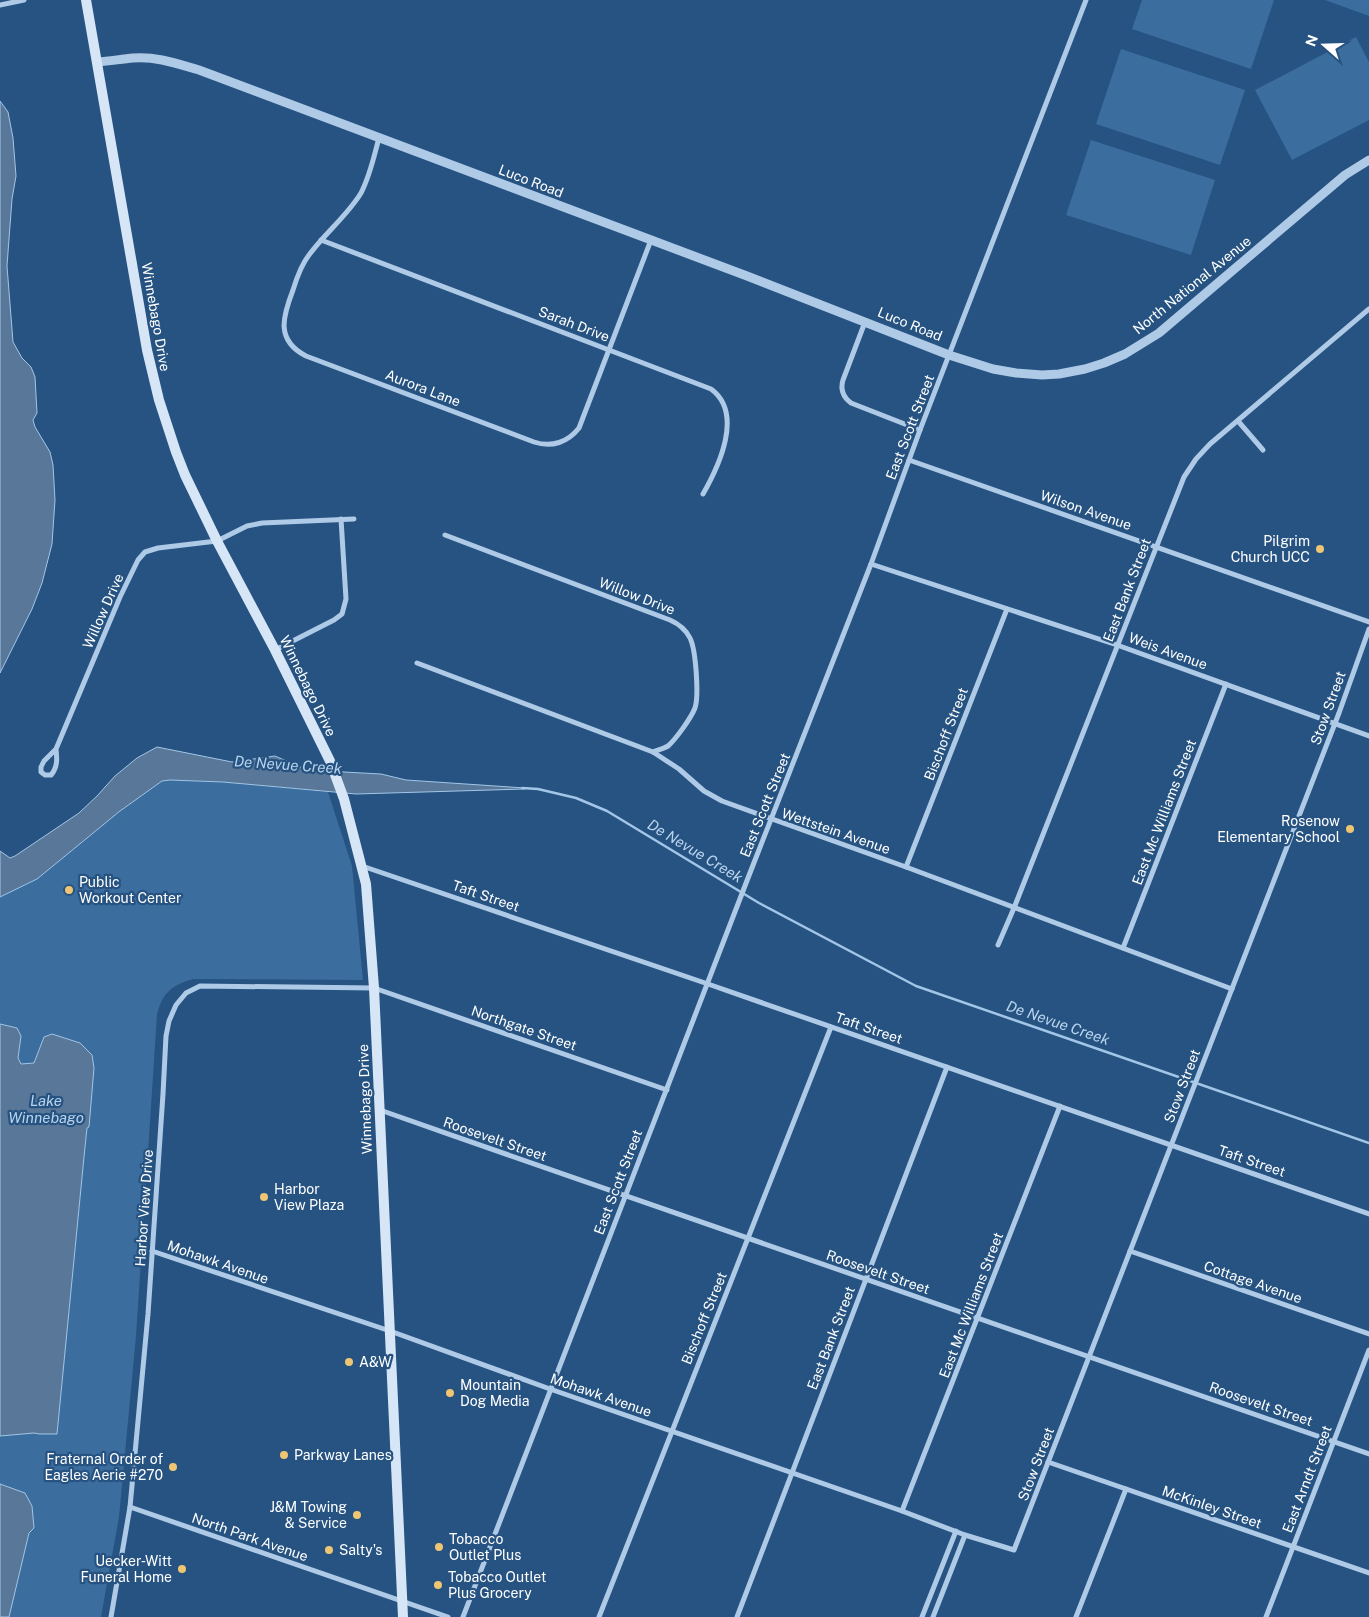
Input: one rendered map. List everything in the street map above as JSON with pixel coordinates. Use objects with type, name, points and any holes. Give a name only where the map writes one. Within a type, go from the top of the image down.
[{"type":"main road","name":"Winnebago Drive","points":[[86,0],[152,376],[176,452],[217,541],[276,650],[330,761],[344,799],[366,884],[374,988],[403,1617]]},
{"type":"street","points":[[0,5],[24,0]]},
{"type":"street","name":"East Scott Street","points":[[463,1617],[871,564],[920,430],[1086,0]]},
{"type":"street","name":"Luco Road","points":[[98,62],[142,58],[180,64],[651,240],[949,355]]},
{"type":"street","name":"Aurora Lane","points":[[379,138],[362,190],[302,266],[285,312],[285,331],[290,342],[308,357],[516,436],[538,444],[549,445],[561,442],[573,435],[581,424],[651,240]]},
{"type":"street","name":"North National Avenue","points":[[949,355],[1000,370],[1036,374],[1075,371],[1094,367],[1119,357],[1142,345],[1159,332],[1346,175],[1369,160]]},
{"type":"street","name":"Sarah Drive","points":[[321,240],[703,385],[714,392],[722,400],[728,419],[725,442],[715,471],[703,494]]},
{"type":"street","name":"East Bank Street","points":[[998,945],[1179,488],[1189,470],[1204,450],[1369,309]]},
{"type":"street","points":[[866,322],[842,380],[843,395],[851,403],[920,430]]},
{"type":"street","points":[[1238,421],[1263,450]]},
{"type":"street","name":"Wilson Avenue","points":[[909,460],[1369,622]]},
{"type":"street","points":[[276,650],[342,614],[346,600],[341,519]]},
{"type":"street","name":"Willow Drive","points":[[56,748],[57,760],[55,770],[51,775],[45,775],[41,772],[42,764],[56,748],[120,597],[138,560],[145,552],[158,548],[217,541],[247,526],[354,519]]},
{"type":"street","name":"Willow Drive","points":[[445,535],[670,620],[684,630],[690,638],[694,649],[696,703],[691,716],[672,742],[665,748],[653,752]]},
{"type":"street","name":"Weis Avenue","points":[[871,564],[1117,645],[1336,722],[1369,736]]},
{"type":"street","name":"Bischoff Street","points":[[906,867],[1007,609]]},
{"type":"street","name":"Stow Street","points":[[1014,1550],[1192,1088],[1336,722],[1369,629]]},
{"type":"street","name":"Wettstein Avenue","points":[[417,663],[653,752],[680,769],[709,794],[722,801],[906,867],[1232,989]]},
{"type":"street","name":"East Mc Williams Street","points":[[1123,948],[1226,684]]},
{"type":"street","name":"Taft Street","points":[[362,866],[1369,1214]]},
{"type":"street","name":"Harbor View Drive","points":[[111,1617],[130,1507],[148,1314],[166,1036],[169,1020],[179,1000],[200,986],[374,988]]},
{"type":"street","name":"Northgate Street","points":[[374,988],[666,1090]]},
{"type":"street","name":"Bischoff Street","points":[[599,1617],[831,1027]]},
{"type":"street","name":"East Bank Street","points":[[736,1617],[947,1067]]},
{"type":"street","name":"East Mc Williams Street","points":[[902,1511],[1060,1106]]},
{"type":"street","name":"Roosevelt Street","points":[[380,1110],[1369,1454]]},
{"type":"street","name":"Mohawk Avenue","points":[[152,1251],[390,1331],[550,1389],[902,1511],[965,1535],[1014,1550]]},
{"type":"street","name":"Cottage Avenue","points":[[1130,1251],[1369,1334]]},
{"type":"street","name":"East Arndt Street","points":[[1266,1617],[1369,1350]]},
{"type":"street","name":"McKinley Street","points":[[1048,1462],[1369,1573]]},
{"type":"street","points":[[1076,1617],[1126,1489]]},
{"type":"street","name":"North Park Avenue","points":[[130,1507],[448,1617]]},
{"type":"street","points":[[922,1617],[956,1531]]},
{"type":"street","points":[[934,1617],[965,1535]]},
{"type":"shaded area","points":[[1142,0],[1274,0],[1251,69],[1132,29]]},
{"type":"shaded area","points":[[1325,0],[1369,0],[1369,16]]},
{"type":"shaded area","points":[[1356,37],[1369,62],[1369,120],[1292,160],[1255,90]]},
{"type":"shaded area","points":[[1121,49],[1245,90],[1220,165],[1096,124]]},
{"type":"shaded area","points":[[1091,140],[1215,180],[1191,255],[1066,215]]},
{"type":"shaded area","points":[[162,781],[223,782],[328,792],[352,866],[363,980],[193,979],[174,987],[162,1001],[157,1015],[136,1336],[119,1517],[101,1617],[9,1617],[29,1533],[34,1527],[25,1493],[0,1484],[0,1436],[57,1433],[87,1128],[44,1037],[34,1063],[21,1064],[18,1058],[21,1036],[17,1028],[0,1024],[0,897],[37,879],[120,811]]},
{"type":"water","points":[[0,101],[8,112],[13,138],[16,176],[12,199],[7,266],[13,342],[22,358],[31,367],[35,377],[37,413],[33,420],[35,427],[50,452],[53,465],[55,500],[52,544],[42,583],[32,609],[0,673]]},
{"type":"water","points":[[157,747],[232,762],[275,756],[307,770],[381,774],[406,780],[525,789],[356,794],[223,782],[162,781],[120,811],[37,879],[0,897],[0,851],[10,858],[15,856],[79,813],[115,776],[137,758]]},
{"type":"water","name":"Lake Winnebago","points":[[0,1024],[17,1028],[21,1036],[18,1058],[21,1064],[34,1063],[44,1037],[52,1034],[80,1043],[92,1055],[94,1068],[57,1434],[34,1433],[0,1436]]},
{"type":"water","points":[[0,1484],[25,1493],[32,1506],[34,1528],[29,1533],[9,1617],[0,1617]]},
{"type":"waterway","name":"De Nevue Creek","points":[[522,788],[538,789],[576,798],[607,811],[759,903],[916,986],[1369,1143]]},
{"type":"place","name":"Pilgrim Church UCC","points":[[1320,549]]},
{"type":"place","name":"Rosenow Elementary School","points":[[1350,829]]},
{"type":"place","name":"Public Workout Center","points":[[69,890]]},
{"type":"place","name":"Harbor View Plaza","points":[[264,1197]]},
{"type":"place","name":"A&W","points":[[349,1362]]},
{"type":"place","name":"Mountain Dog Media","points":[[450,1393]]},
{"type":"place","name":"Parkway Lanes","points":[[284,1455]]},
{"type":"place","name":"Fraternal Order of Eagles Aerie #270","points":[[173,1467]]},
{"type":"place","name":"J&M Towing & Service","points":[[357,1515]]},
{"type":"place","name":"Tobacco Outlet Plus","points":[[439,1547]]},
{"type":"place","name":"Salty's","points":[[329,1550]]},
{"type":"place","name":"Uecker-Witt Funeral Home","points":[[182,1569]]},
{"type":"place","name":"Tobacco Outlet Plus Grocery","points":[[438,1585]]}]
